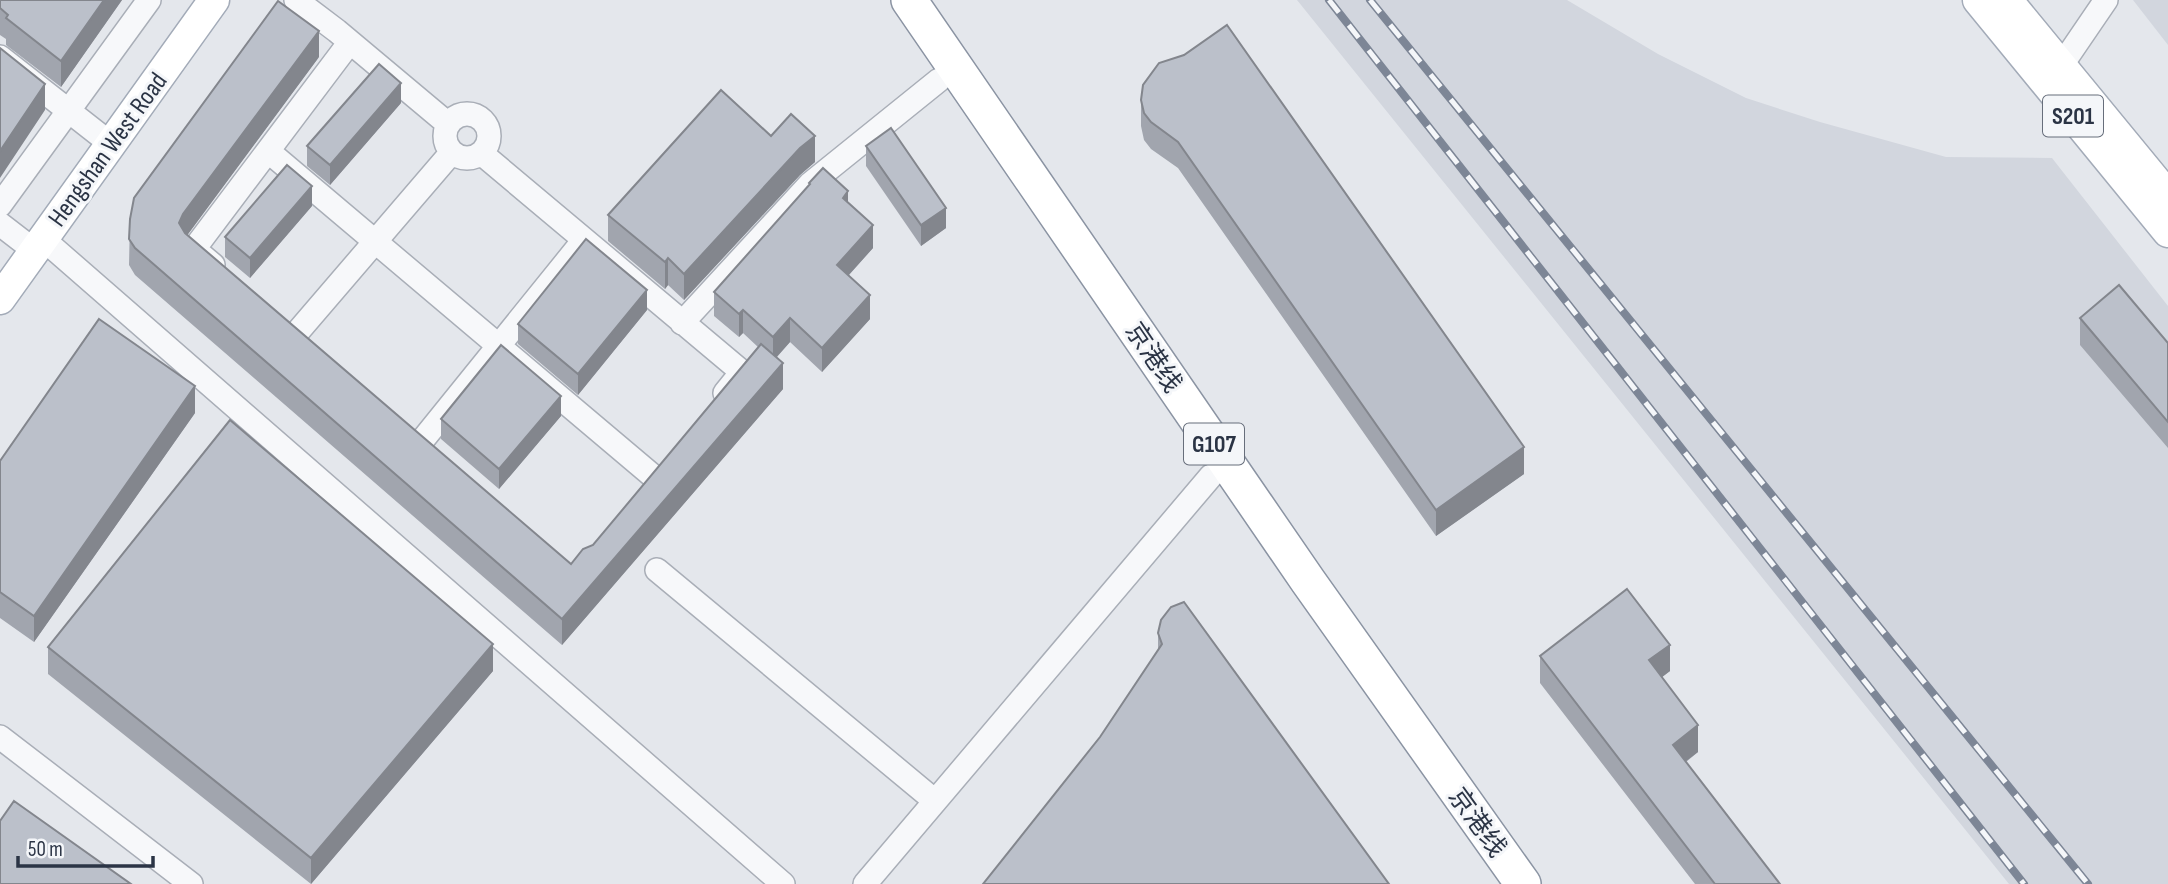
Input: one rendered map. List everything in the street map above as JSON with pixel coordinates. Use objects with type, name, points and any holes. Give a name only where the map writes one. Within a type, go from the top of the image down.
[{"type":"highway","name":"京港线","points":[[884,0],[1211,476],[1498,884]]},
{"type":"highway","name":"京港线","points":[[909,0],[1308,581],[1523,884]]},
{"type":"main road","name":"S201","points":[[1978,0],[2168,232]]},
{"type":"main road","name":"S201","points":[[2007,0],[2168,196]]},
{"type":"main road","name":"Hengshan West Road","points":[[0,299],[214,2]]},
{"type":"street","points":[[0,205],[149,0]]},
{"type":"street","points":[[296,0],[448,124]]},
{"type":"street","points":[[2061,66],[2106,0]]},
{"type":"street","points":[[225,275],[194,249],[350,42]]},
{"type":"street","points":[[0,57],[111,144]]},
{"type":"street","points":[[682,323],[810,184],[939,80]]},
{"type":"street","points":[[464,113],[485,121],[490,136],[481,153],[470,159],[452,152],[445,142],[444,134],[448,124],[464,113]]},
{"type":"street","points":[[268,151],[654,477]]},
{"type":"street","points":[[295,335],[452,152]]},
{"type":"street","points":[[481,153],[742,372],[707,414]]},
{"type":"street","points":[[0,224],[39,245],[783,884]]},
{"type":"street","points":[[421,442],[584,240]]},
{"type":"street","points":[[275,318],[316,353]]},
{"type":"street","points":[[400,425],[442,460]]},
{"type":"street","points":[[636,498],[672,456]]},
{"type":"street","points":[[865,884],[1211,476]]},
{"type":"street","points":[[657,570],[935,802]]},
{"type":"street","points":[[0,737],[191,884]]},
{"type":"shaded area","points":[[1297,0],[1567,0],[1658,54],[1746,98],[1946,157],[2052,158],[2168,306],[2168,884],[2009,884]]},
{"type":"shaded area","points":[[2133,0],[2168,0],[2168,45]]},
{"type":"building","points":[[0,0],[104,0],[61,61],[6,18],[8,15],[0,8]]},
{"type":"building","points":[[278,1],[319,31],[179,223],[185,233],[571,564],[583,549],[593,545],[761,344],[783,363],[562,619],[135,248],[129,239],[134,198]]},
{"type":"building","points":[[1227,25],[1524,447],[1436,510],[1178,142],[1151,122],[1144,113],[1141,100],[1143,85],[1159,63],[1184,55]]},
{"type":"building","points":[[0,48],[45,84],[0,151]]},
{"type":"building","points":[[379,64],[401,83],[330,165],[307,146]]},
{"type":"building","points":[[721,90],[771,136],[791,114],[815,136],[800,148],[684,274],[668,258],[665,262],[608,215]]},
{"type":"building","points":[[891,128],[946,208],[921,225],[866,146]]},
{"type":"building","points":[[287,165],[312,186],[250,258],[225,237]]},
{"type":"building","points":[[823,168],[848,191],[843,198],[873,225],[837,265],[870,295],[822,348],[790,318],[773,337],[743,310],[739,314],[714,292]]},
{"type":"building","points":[[586,239],[647,290],[578,374],[518,324]]},
{"type":"building","points":[[2119,285],[2168,343],[2168,422],[2080,318]]},
{"type":"building","points":[[99,319],[195,386],[34,616],[0,592],[0,461]]},
{"type":"building","points":[[501,345],[561,396],[499,469],[441,419]]},
{"type":"building","points":[[230,420],[493,644],[311,858],[48,647]]},
{"type":"building","points":[[1627,589],[1670,645],[1649,660],[1698,725],[1673,745],[1780,884],[1715,884],[1540,656]]},
{"type":"building","points":[[1184,602],[1389,884],[983,884],[1100,737],[1162,644],[1158,633],[1161,620],[1171,607]]},
{"type":"building","points":[[14,801],[131,884],[0,884],[0,821]]},
{"type":"railway","points":[[1329,0],[2024,884]]},
{"type":"railway","points":[[1370,0],[2088,884]]}]
